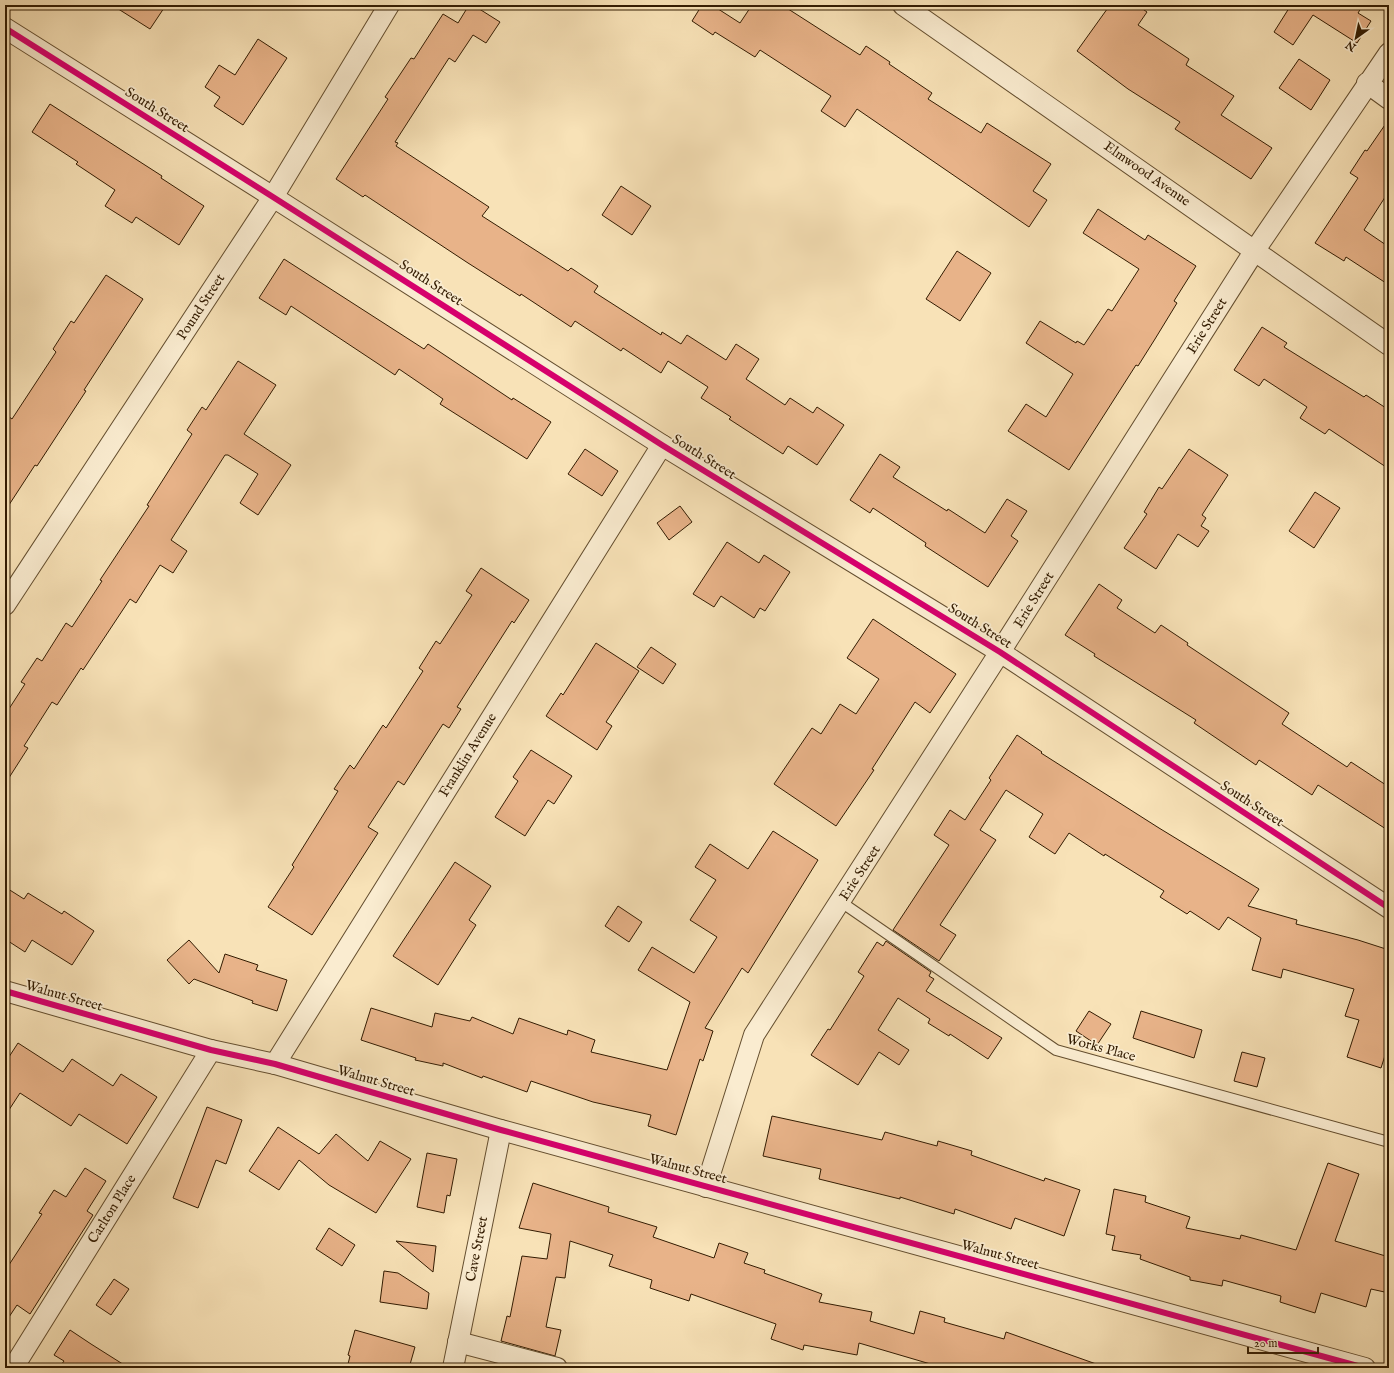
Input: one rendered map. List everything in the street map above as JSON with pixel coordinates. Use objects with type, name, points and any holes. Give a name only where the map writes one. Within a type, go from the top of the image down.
[{"type":"street","name":"Pound Street","points":[[5,605],[273,197],[389,5]]},
{"type":"street","name":"Elmwood Avenue","points":[[903,5],[1389,345]]},
{"type":"street","name":"South Street","points":[[5,28],[662,445],[1000,652],[1389,908]]},
{"type":"street","name":"Erie Street","points":[[706,1187],[754,1035],[841,902],[1255,250],[1367,83],[1389,53]]},
{"type":"street","points":[[1367,83],[1389,99]]},
{"type":"street","name":"Franklin Avenue","points":[[275,1064],[662,445]]},
{"type":"street","name":"Walnut Street","points":[[5,991],[211,1050],[275,1064],[501,1130],[1365,1368]]},
{"type":"street","name":"Carlton Place","points":[[13,1368],[211,1050]]},
{"type":"street","name":"Cave Street","points":[[453,1368],[501,1130]]},
{"type":"street","points":[[458,1342],[557,1368]]},
{"type":"lane","name":"Works Place","points":[[841,902],[1056,1050],[1389,1142]]},
{"type":"building","points":[[112,5],[166,5],[150,29]]},
{"type":"building","points":[[469,5],[473,5],[500,22],[486,43],[473,35],[455,62],[449,58],[395,142],[398,143],[396,146],[489,207],[482,216],[568,271],[571,268],[598,286],[594,292],[661,335],[662,332],[681,344],[687,335],[726,360],[736,344],[759,359],[746,379],[785,405],[790,398],[813,413],[817,407],[844,425],[817,465],[788,446],[783,454],[729,419],[731,417],[701,398],[708,387],[668,361],[661,373],[623,348],[621,351],[575,321],[571,327],[521,294],[520,296],[468,263],[365,195],[363,197],[336,179],[388,99],[385,97],[411,58],[414,59],[443,14],[458,23]]},
{"type":"building","points":[[702,5],[712,5],[740,23],[752,5],[782,5],[860,55],[866,46],[890,62],[889,64],[932,93],[928,99],[981,133],[987,123],[1051,164],[1033,191],[1047,200],[1029,227],[857,109],[845,127],[821,111],[831,96],[760,50],[755,57],[715,32],[713,35],[692,21]]},
{"type":"building","points":[[1110,5],[1137,5],[1147,12],[1138,25],[1189,59],[1186,65],[1234,96],[1221,115],[1272,148],[1251,179],[1175,129],[1180,122],[1128,89],[1077,51]]},
{"type":"building","points":[[1291,5],[1363,5],[1358,13],[1371,21],[1357,43],[1313,15],[1293,45],[1274,32]]},
{"type":"building","points":[[258,39],[287,58],[243,125],[214,106],[220,97],[205,87],[219,65],[235,75]]},
{"type":"building","points":[[1299,59],[1330,80],[1311,110],[1279,88]]},
{"type":"building","points":[[50,104],[162,176],[161,178],[204,206],[179,245],[136,217],[132,223],[105,206],[115,190],[76,164],[78,162],[32,132]]},
{"type":"building","points":[[1389,119],[1389,191],[1364,230],[1389,247],[1389,285],[1346,257],[1344,261],[1315,243],[1358,178],[1350,173],[1365,150],[1367,151]]},
{"type":"building","points":[[621,186],[651,206],[632,235],[602,215]]},
{"type":"building","points":[[1098,209],[1145,240],[1148,235],[1196,266],[1174,301],[1177,303],[1155,339],[1138,366],[1136,365],[1069,470],[1008,431],[1026,404],[1046,417],[1073,374],[1026,343],[1040,321],[1076,343],[1077,341],[1084,345],[1108,309],[1112,311],[1139,269],[1083,233]]},
{"type":"building","points":[[957,251],[991,273],[960,321],[926,299]]},
{"type":"building","points":[[284,259],[424,349],[428,344],[512,400],[513,398],[551,422],[527,459],[440,404],[443,399],[399,369],[395,375],[291,306],[286,315],[259,298]]},
{"type":"building","points":[[106,275],[143,299],[84,390],[86,391],[37,466],[35,465],[5,511],[5,414],[12,419],[56,352],[53,349],[71,321],[74,323]]},
{"type":"building","points":[[1262,327],[1287,343],[1284,347],[1364,397],[1366,395],[1389,410],[1389,469],[1329,429],[1325,434],[1300,418],[1307,407],[1264,379],[1259,386],[1234,370]]},
{"type":"building","points":[[238,361],[276,385],[244,434],[291,465],[258,515],[240,503],[258,474],[228,455],[225,455],[171,540],[187,551],[173,573],[160,565],[136,603],[130,599],[83,670],[81,668],[57,705],[52,702],[24,746],[28,748],[5,784],[5,715],[25,684],[21,682],[37,658],[42,661],[66,623],[72,627],[102,581],[100,580],[149,506],[147,505],[192,434],[187,430],[202,407],[206,410]]},
{"type":"building","points":[[585,449],[618,471],[602,496],[568,474]]},
{"type":"building","points":[[1189,449],[1228,475],[1202,515],[1206,518],[1201,526],[1209,531],[1198,547],[1178,534],[1156,569],[1124,548],[1147,514],[1144,512],[1159,487],[1162,489]]},
{"type":"building","points":[[880,454],[900,467],[893,477],[947,511],[948,509],[985,533],[1007,499],[1027,511],[1011,536],[1018,541],[988,587],[925,546],[926,543],[873,508],[870,513],[850,500]]},
{"type":"building","points":[[1315,492],[1340,508],[1314,548],[1289,531]]},
{"type":"building","points":[[680,506],[692,522],[669,540],[657,523]]},
{"type":"building","points":[[727,542],[759,563],[764,555],[790,572],[765,611],[760,608],[754,618],[721,596],[714,607],[693,594]]},
{"type":"building","points":[[481,568],[529,600],[514,623],[512,621],[457,707],[461,709],[449,728],[443,724],[404,785],[398,781],[368,827],[378,833],[312,935],[268,907],[294,867],[292,865],[338,791],[334,789],[350,765],[354,769],[383,725],[386,728],[423,671],[419,668],[436,641],[440,644],[472,595],[466,591]]},
{"type":"building","points":[[1099,584],[1122,600],[1117,608],[1155,633],[1161,625],[1188,643],[1187,645],[1289,713],[1282,724],[1347,767],[1351,762],[1389,787],[1389,831],[1318,785],[1312,795],[1259,760],[1256,765],[1194,723],[1196,720],[1094,656],[1095,654],[1065,635]]},
{"type":"building","points":[[873,619],[956,674],[930,713],[915,702],[872,769],[874,770],[836,826],[774,784],[812,728],[821,734],[840,704],[856,714],[879,679],[847,658]]},
{"type":"building","points":[[596,643],[639,671],[606,722],[612,726],[597,750],[546,716],[561,693],[563,695]]},
{"type":"building","points":[[651,647],[676,664],[663,684],[637,667]]},
{"type":"building","points":[[1017,735],[1042,752],[1041,753],[1259,889],[1248,906],[1297,920],[1296,924],[1358,940],[1389,950],[1389,1043],[1381,1068],[1347,1057],[1359,1020],[1345,1016],[1354,989],[1283,969],[1281,978],[1252,970],[1261,938],[1228,917],[1219,930],[1190,911],[1187,914],[1160,897],[1164,891],[1105,854],[1104,856],[1069,833],[1055,854],[1029,837],[1043,814],[1006,790],[980,830],[996,840],[940,925],[956,935],[939,961],[893,930],[949,845],[934,835],[950,810],[965,820],[991,780],[989,778]]},
{"type":"building","points":[[531,750],[572,776],[554,804],[548,800],[525,836],[495,817],[518,781],[513,777]]},
{"type":"building","points":[[773,831],[818,860],[748,973],[742,968],[705,1028],[713,1031],[703,1061],[700,1059],[676,1135],[648,1126],[651,1115],[593,1102],[531,1081],[527,1092],[483,1076],[482,1078],[443,1063],[443,1066],[415,1060],[416,1058],[361,1040],[371,1008],[432,1027],[435,1013],[470,1021],[472,1017],[513,1034],[519,1018],[567,1035],[568,1030],[595,1040],[591,1052],[667,1070],[690,1002],[638,970],[652,947],[694,973],[717,937],[690,920],[716,880],[695,867],[710,844],[748,869]]},
{"type":"building","points":[[455,862],[491,886],[469,920],[476,925],[438,985],[393,956]]},
{"type":"building","points":[[5,887],[24,899],[28,893],[62,914],[64,911],[94,931],[72,965],[32,940],[25,952],[5,939]]},
{"type":"building","points":[[618,906],[642,922],[629,942],[605,926]]},
{"type":"building","points":[[189,940],[219,973],[225,954],[258,965],[256,970],[287,980],[277,1011],[252,1003],[253,1001],[194,979],[189,984],[167,960]]},
{"type":"building","points":[[886,941],[931,972],[929,976],[934,979],[926,991],[1002,1038],[988,1059],[950,1034],[949,1036],[928,1023],[930,1019],[898,998],[878,1030],[909,1050],[899,1065],[879,1052],[858,1085],[811,1055],[828,1029],[830,1030],[864,976],[858,972],[877,942],[883,946]]},
{"type":"building","points":[[1089,1011],[1111,1024],[1097,1045],[1076,1031]]},
{"type":"building","points":[[1141,1011],[1202,1030],[1194,1058],[1133,1038]]},
{"type":"building","points":[[18,1043],[63,1072],[72,1059],[113,1086],[121,1074],[157,1097],[127,1144],[79,1114],[71,1126],[20,1093],[5,1116],[5,1063]]},
{"type":"building","points":[[1242,1052],[1265,1058],[1257,1087],[1234,1081]]},
{"type":"building","points":[[207,1107],[242,1120],[226,1164],[216,1160],[198,1208],[173,1198]]},
{"type":"building","points":[[772,1116],[882,1140],[885,1132],[937,1146],[938,1141],[972,1151],[971,1155],[1044,1181],[1045,1178],[1080,1190],[1064,1236],[1015,1218],[1011,1229],[955,1209],[954,1214],[900,1197],[900,1199],[819,1179],[821,1169],[763,1156]]},
{"type":"building","points":[[278,1127],[319,1154],[336,1134],[368,1161],[380,1141],[411,1159],[376,1213],[329,1185],[299,1160],[279,1190],[249,1171]]},
{"type":"building","points":[[427,1153],[457,1159],[450,1196],[447,1195],[444,1213],[417,1207]]},
{"type":"building","points":[[1328,1163],[1359,1174],[1335,1241],[1389,1257],[1389,1293],[1371,1289],[1366,1307],[1321,1293],[1315,1313],[1280,1302],[1281,1296],[1223,1280],[1222,1286],[1190,1280],[1190,1277],[1140,1259],[1141,1255],[1112,1250],[1115,1236],[1106,1234],[1114,1189],[1146,1196],[1145,1202],[1190,1217],[1186,1228],[1240,1239],[1241,1235],[1296,1250]]},
{"type":"building","points":[[85,1168],[106,1181],[87,1211],[93,1215],[30,1314],[17,1305],[5,1323],[5,1271],[42,1214],[39,1213],[54,1190],[66,1197]]},
{"type":"building","points":[[533,1183],[609,1207],[608,1212],[657,1227],[653,1237],[714,1258],[719,1243],[748,1253],[744,1263],[765,1270],[764,1273],[822,1294],[819,1302],[872,1312],[870,1321],[914,1334],[920,1311],[945,1318],[944,1322],[1004,1339],[1006,1332],[1099,1365],[1099,1368],[944,1368],[859,1343],[857,1355],[804,1345],[803,1350],[771,1339],[776,1324],[691,1294],[689,1301],[650,1288],[652,1280],[609,1266],[613,1255],[570,1241],[565,1278],[556,1277],[546,1327],[561,1330],[555,1356],[501,1341],[507,1316],[510,1317],[522,1256],[547,1259],[551,1234],[519,1228]]},
{"type":"building","points":[[329,1228],[355,1245],[342,1266],[316,1249]]},
{"type":"building","points":[[396,1241],[436,1246],[433,1272]]},
{"type":"building","points":[[384,1271],[398,1273],[429,1293],[427,1309],[380,1302]]},
{"type":"building","points":[[114,1279],[129,1289],[111,1315],[96,1305]]},
{"type":"building","points":[[70,1330],[129,1368],[59,1368],[64,1361],[54,1355]]},
{"type":"building","points":[[355,1330],[415,1347],[409,1368],[347,1368],[350,1356],[348,1355]]},
{"type":"cycle path","points":[[5,28],[662,445],[1000,652],[1389,908]]},
{"type":"cycle path","points":[[5,991],[211,1050],[275,1064],[501,1130],[1365,1368]]}]
